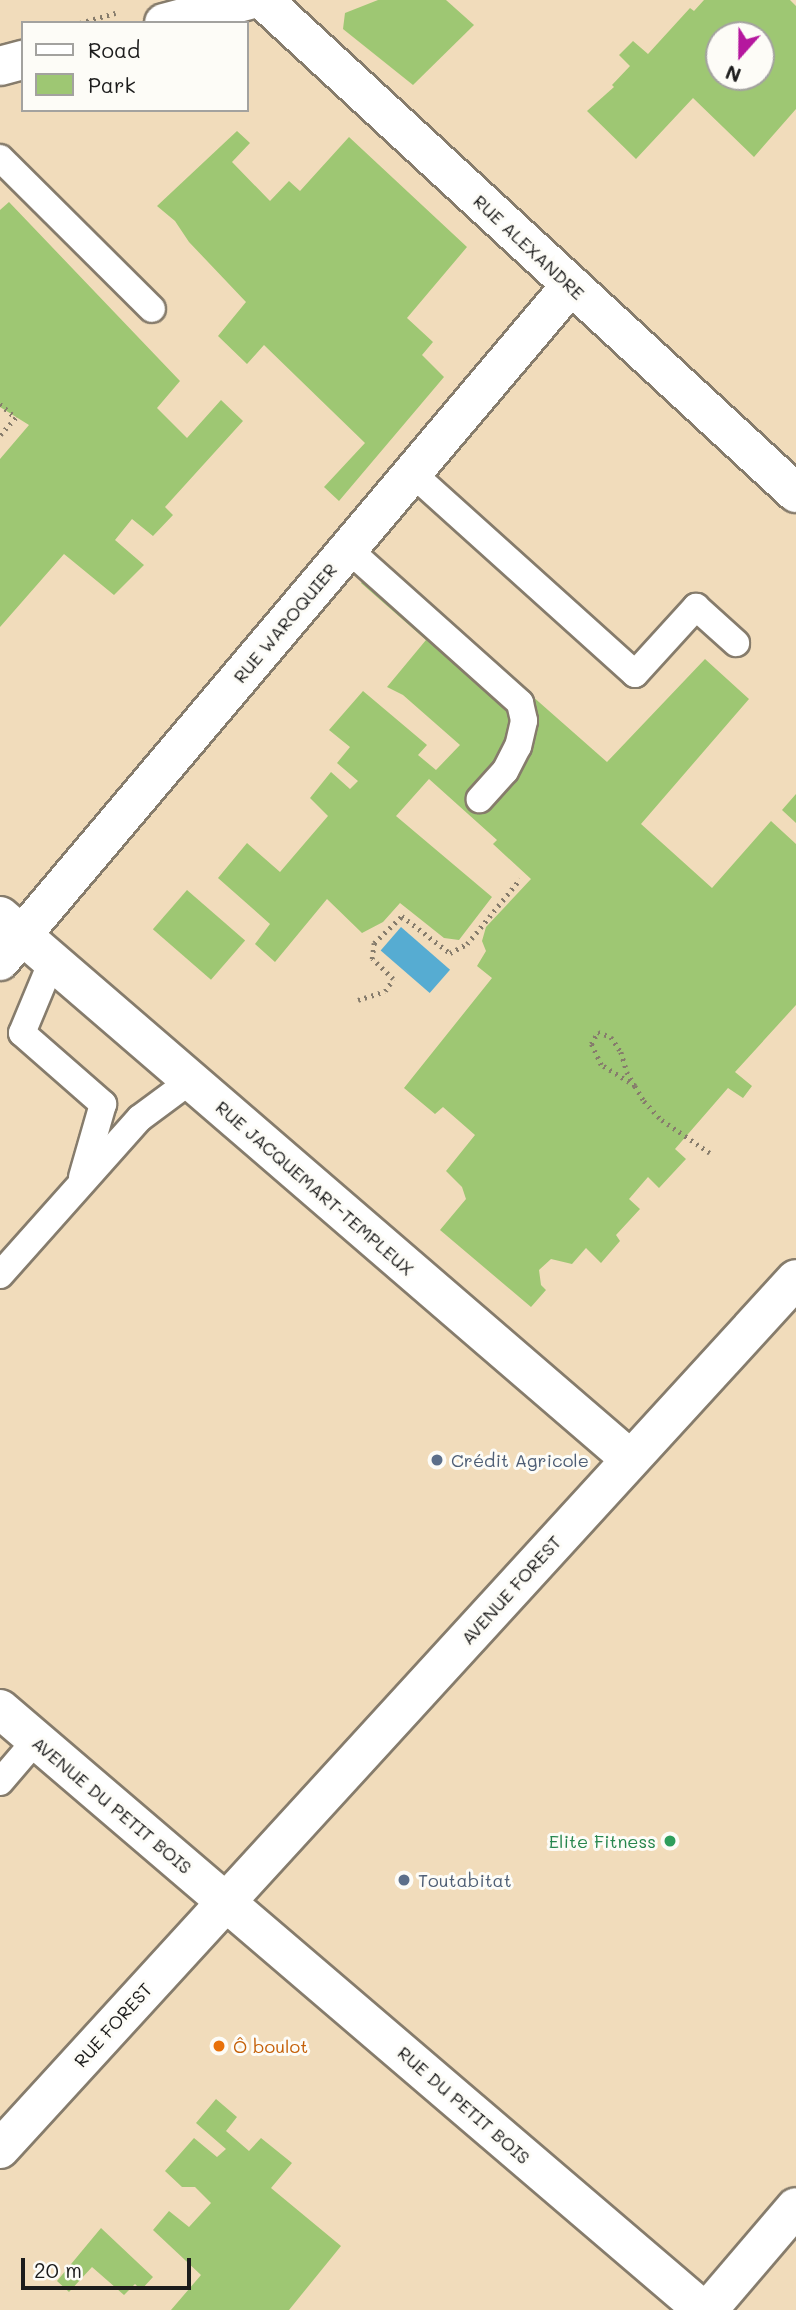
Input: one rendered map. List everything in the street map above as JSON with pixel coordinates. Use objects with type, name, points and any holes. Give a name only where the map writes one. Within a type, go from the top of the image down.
[{"type":"street","points":[[171,21],[249,0]]},
{"type":"street","name":"RUE ALEXANDRE","points":[[262,0],[796,493]]},
{"type":"street","points":[[0,66],[21,61]]},
{"type":"street","name":"RUE WAROQUIER","points":[[7,937],[348,549],[571,285]]},
{"type":"street","name":"RUE JACQUEMART-TEMPLEUX","points":[[7,937],[52,961],[630,1459]]},
{"type":"street","name":"AVENUE FOREST","points":[[225,1901],[796,1279]]},
{"type":"street","name":"AVENUE DU PETIT BOIS","points":[[0,1709],[225,1901]]},
{"type":"street","name":"RUE FOREST","points":[[0,2150],[225,1901]]},
{"type":"street","name":"RUE DU PETIT BOIS","points":[[225,1901],[703,2310]]},
{"type":"street","points":[[708,2310],[796,2207]]},
{"type":"lane","points":[[0,158],[152,309]]},
{"type":"lane","points":[[412,473],[635,674],[696,607],[736,643]]},
{"type":"lane","points":[[348,549],[520,703],[524,721],[519,746],[505,771],[481,799]]},
{"type":"lane","points":[[52,961],[22,1033],[103,1104],[80,1186]]},
{"type":"lane","points":[[0,1276],[140,1118],[190,1081]]},
{"type":"lane","points":[[0,1782],[36,1740]]},
{"type":"path","points":[[0,404],[16,418],[0,436]]},
{"type":"path","points":[[358,1000],[385,991],[393,979],[372,959],[374,943],[402,916],[450,953],[467,944],[520,879]]},
{"type":"path","points":[[635,1086],[601,1065],[591,1044],[598,1032],[611,1037],[644,1101],[662,1120],[710,1153]]},
{"type":"green space","points":[[378,0],[446,0],[474,25],[413,85],[343,29],[345,13]]},
{"type":"green space","points":[[704,0],[790,0],[796,6],[796,109],[754,157],[693,98],[636,159],[587,111],[614,87],[612,85],[630,66],[619,55],[633,41],[648,54],[690,8],[694,11]]},
{"type":"green space","points":[[237,131],[250,143],[232,162],[270,201],[289,181],[300,191],[349,137],[467,247],[407,318],[433,342],[422,355],[444,377],[339,501],[324,487],[365,443],[264,345],[247,364],[218,336],[246,302],[189,242],[175,221],[157,206]]},
{"type":"green space","points":[[9,202],[180,381],[157,408],[187,438],[221,400],[243,421],[165,507],[173,515],[153,536],[132,519],[115,540],[144,565],[114,595],[64,554],[0,627],[0,459],[29,425],[0,407],[0,210]]},
{"type":"green space","points":[[380,562],[607,762],[705,659],[749,699],[641,824],[712,888],[771,821],[796,844],[796,1005],[735,1072],[752,1086],[743,1098],[728,1088],[675,1149],[686,1159],[659,1188],[648,1177],[629,1199],[640,1209],[616,1235],[620,1241],[601,1263],[586,1248],[572,1264],[551,1259],[539,1270],[541,1285],[546,1290],[531,1307],[440,1230],[466,1199],[462,1187],[446,1171],[475,1135],[443,1107],[435,1114],[404,1088],[492,978],[477,966],[486,951],[482,941],[486,927],[531,879],[493,844],[497,840],[429,779],[396,816],[492,897],[459,940],[444,938],[400,903],[383,922],[362,933],[327,899],[275,962],[255,944],[270,924],[218,878],[247,843],[280,872],[328,816],[310,798],[331,772],[350,789],[358,781],[337,763],[350,747],[329,730],[363,691],[427,745],[418,755],[436,770],[460,745],[403,695],[387,687],[426,640],[361,583]]},
{"type":"green space","points":[[796,794],[796,823],[782,810]]},
{"type":"green space","points":[[187,890],[245,941],[211,980],[153,929]]},
{"type":"green space","points":[[216,2099],[237,2117],[226,2131],[249,2151],[261,2138],[292,2163],[271,2188],[341,2246],[289,2310],[171,2310],[201,2275],[153,2230],[169,2211],[189,2227],[211,2203],[195,2187],[182,2187],[165,2171],[194,2138],[217,2157],[226,2149],[196,2123]]},
{"type":"green space","points":[[101,2228],[153,2277],[141,2290],[135,2284],[124,2295],[92,2267],[69,2292],[57,2281]]},
{"type":"water","points":[[401,927],[450,970],[430,993],[381,950]]},
{"type":"place","name":"Crédit Agricole","points":[[437,1460]]},
{"type":"place","name":"Elite Fitness","points":[[670,1841]]},
{"type":"place","name":"Toutabitat","points":[[404,1880]]},
{"type":"place","name":"Ô boulot","points":[[219,2046]]}]
